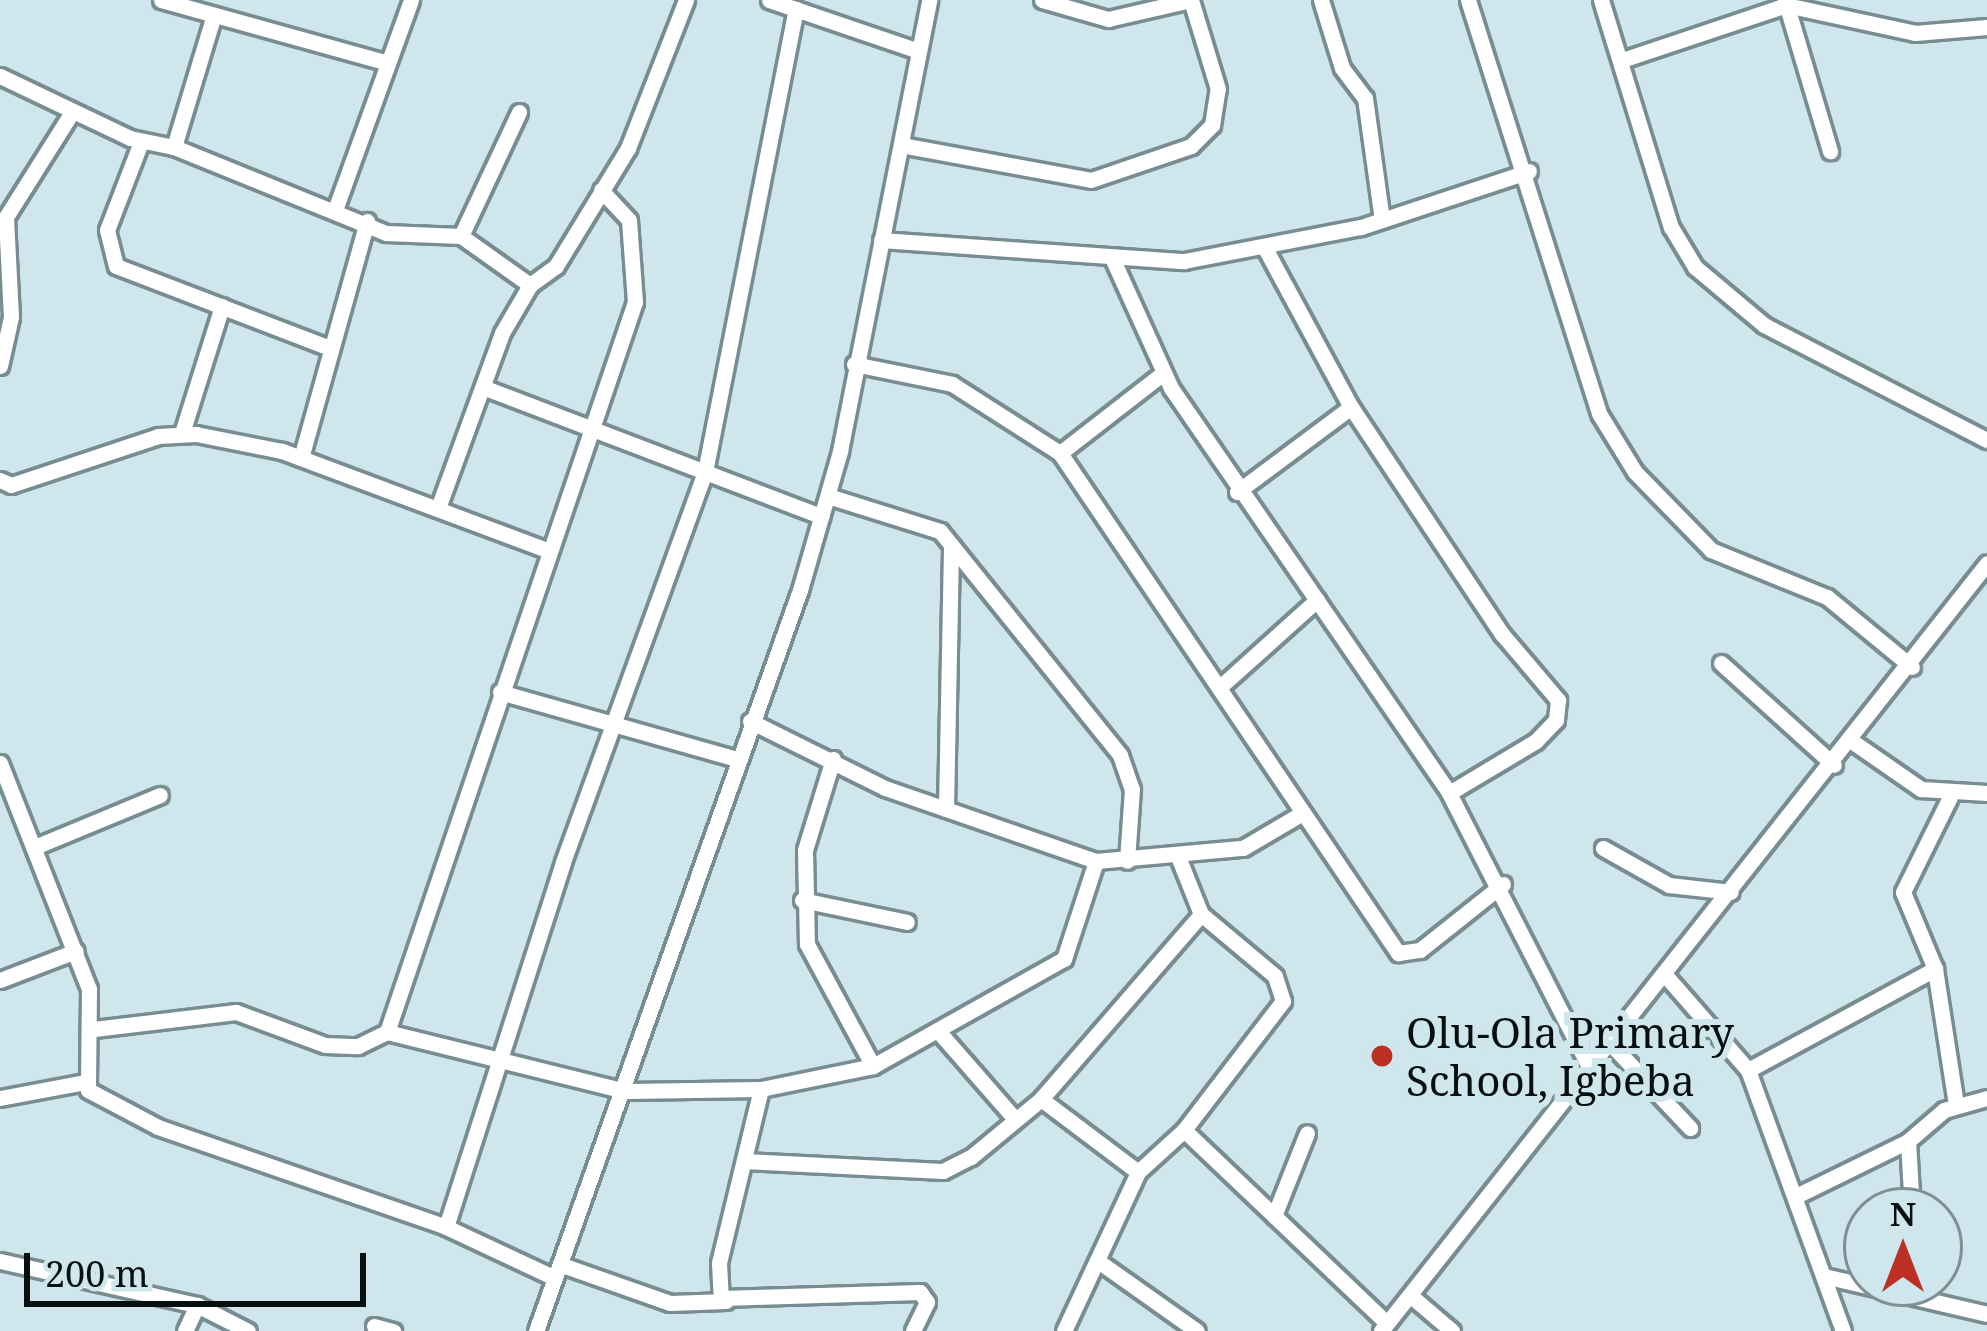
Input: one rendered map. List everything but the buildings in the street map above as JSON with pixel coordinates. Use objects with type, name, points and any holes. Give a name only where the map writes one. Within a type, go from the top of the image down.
[{"type":"street","points":[[161,0],[385,62]]},
{"type":"street","points":[[335,210],[411,0]]},
{"type":"street","points":[[438,508],[530,285],[556,266],[651,102],[686,0]]},
{"type":"street","points":[[769,0],[919,51]]},
{"type":"street","points":[[536,1331],[626,1091],[828,496],[929,0]]},
{"type":"street","points":[[901,145],[1091,180],[1191,146],[1212,125],[1218,89],[1190,0],[1129,18],[1042,0]]},
{"type":"street","points":[[1124,0],[1129,18]]},
{"type":"street","points":[[1321,0],[1342,68],[1365,98],[1382,220]]},
{"type":"street","points":[[1468,0],[1529,171],[1567,321],[1600,415],[1635,472],[1712,550],[1827,598],[1912,667]]},
{"type":"street","points":[[1601,0],[1670,227],[1714,288],[1764,325],[1987,440]]},
{"type":"street","points":[[1622,59],[1786,3],[1887,30],[1987,27]]},
{"type":"street","points":[[1786,3],[1830,151]]},
{"type":"street","points":[[446,1227],[614,725],[705,472],[796,9]]},
{"type":"street","points":[[174,147],[213,18]]},
{"type":"street","points":[[0,76],[141,142],[174,147],[417,239],[461,236],[530,285]]},
{"type":"street","points":[[0,366],[6,217],[72,112]]},
{"type":"street","points":[[461,236],[519,112]]},
{"type":"street","points":[[141,142],[111,216],[108,255],[131,276],[330,348]]},
{"type":"street","points":[[881,240],[1113,260],[1266,250],[1382,220],[1529,171]]},
{"type":"street","points":[[387,1032],[500,692],[596,430],[639,274],[629,220],[601,190]]},
{"type":"street","points":[[302,458],[367,220]]},
{"type":"street","points":[[1266,250],[1351,407],[1502,634],[1558,700],[1556,720],[1536,741],[1449,793]]},
{"type":"street","points":[[1113,260],[1163,373],[1238,492],[1449,793],[1503,884],[1590,1069]]},
{"type":"street","points":[[182,433],[223,306]]},
{"type":"street","points":[[854,364],[952,384],[1060,453],[1221,686],[1299,815],[1405,956],[1503,884]]},
{"type":"street","points":[[1060,453],[1163,373]]},
{"type":"street","points":[[484,388],[821,516]]},
{"type":"street","points":[[1238,492],[1351,407]]},
{"type":"street","points":[[0,480],[11,485],[182,433],[302,458],[550,550]]},
{"type":"street","points":[[828,496],[923,523],[951,545],[1120,754],[1132,789],[1127,861]]},
{"type":"street","points":[[946,809],[951,545]]},
{"type":"street","points":[[1184,1130],[1384,1327],[1912,667],[1987,562]]},
{"type":"street","points":[[1221,686],[1317,600]]},
{"type":"street","points":[[1721,663],[1834,765]]},
{"type":"street","points":[[500,692],[737,759]]},
{"type":"street","points":[[750,721],[946,809],[1096,861],[1179,859],[1273,838],[1299,815]]},
{"type":"street","points":[[1852,742],[1921,789],[1950,797],[1987,793]]},
{"type":"street","points":[[833,758],[805,850],[802,900],[814,965],[873,1066]]},
{"type":"street","points":[[0,763],[76,951],[94,1029],[85,1082]]},
{"type":"street","points":[[37,846],[160,795]]},
{"type":"street","points":[[1950,797],[1903,892],[1935,969],[1956,1105]]},
{"type":"street","points":[[1603,848],[1669,885],[1731,892]]},
{"type":"street","points":[[1064,1331],[1138,1172],[1184,1130],[1283,1001],[1275,976],[1201,914],[1179,859]]},
{"type":"street","points":[[94,1029],[229,1011],[326,1045],[358,1046],[387,1032],[501,1066],[626,1091],[760,1089],[873,1066],[1071,952],[1096,861]]},
{"type":"street","points":[[802,900],[907,922]]},
{"type":"street","points":[[744,1161],[943,1171],[1041,1099],[1201,914]]},
{"type":"street","points":[[0,980],[76,951]]},
{"type":"street","points":[[1748,1070],[1935,969]]},
{"type":"street","points":[[1666,976],[1748,1070],[1798,1195],[1843,1331]]},
{"type":"street","points":[[939,1032],[1015,1120]]},
{"type":"street","points":[[1610,1042],[1690,1128]]},
{"type":"street","points":[[0,1098],[85,1082],[158,1127],[558,1271],[670,1303],[920,1292],[927,1302],[913,1331]]},
{"type":"street","points":[[730,1301],[716,1285],[760,1089]]},
{"type":"street","points":[[1798,1195],[1908,1142],[1956,1105],[1987,1098]]},
{"type":"street","points":[[1041,1099],[1138,1172]]},
{"type":"street","points":[[1274,1216],[1307,1133]]},
{"type":"street","points":[[1908,1142],[1911,1187]]},
{"type":"street","points":[[0,1261],[197,1305],[248,1331]]},
{"type":"street","points":[[1098,1261],[1197,1331]]},
{"type":"street","points":[[1824,1276],[1843,1279]]},
{"type":"street","points":[[1411,1297],[1452,1331]]},
{"type":"street","points":[[185,1331],[197,1305]]},
{"type":"street","points":[[374,1326],[393,1331]]},
{"type":"place","name":"Olu-Ola Primary School, Igbeba","points":[[1382,1056]]}]
